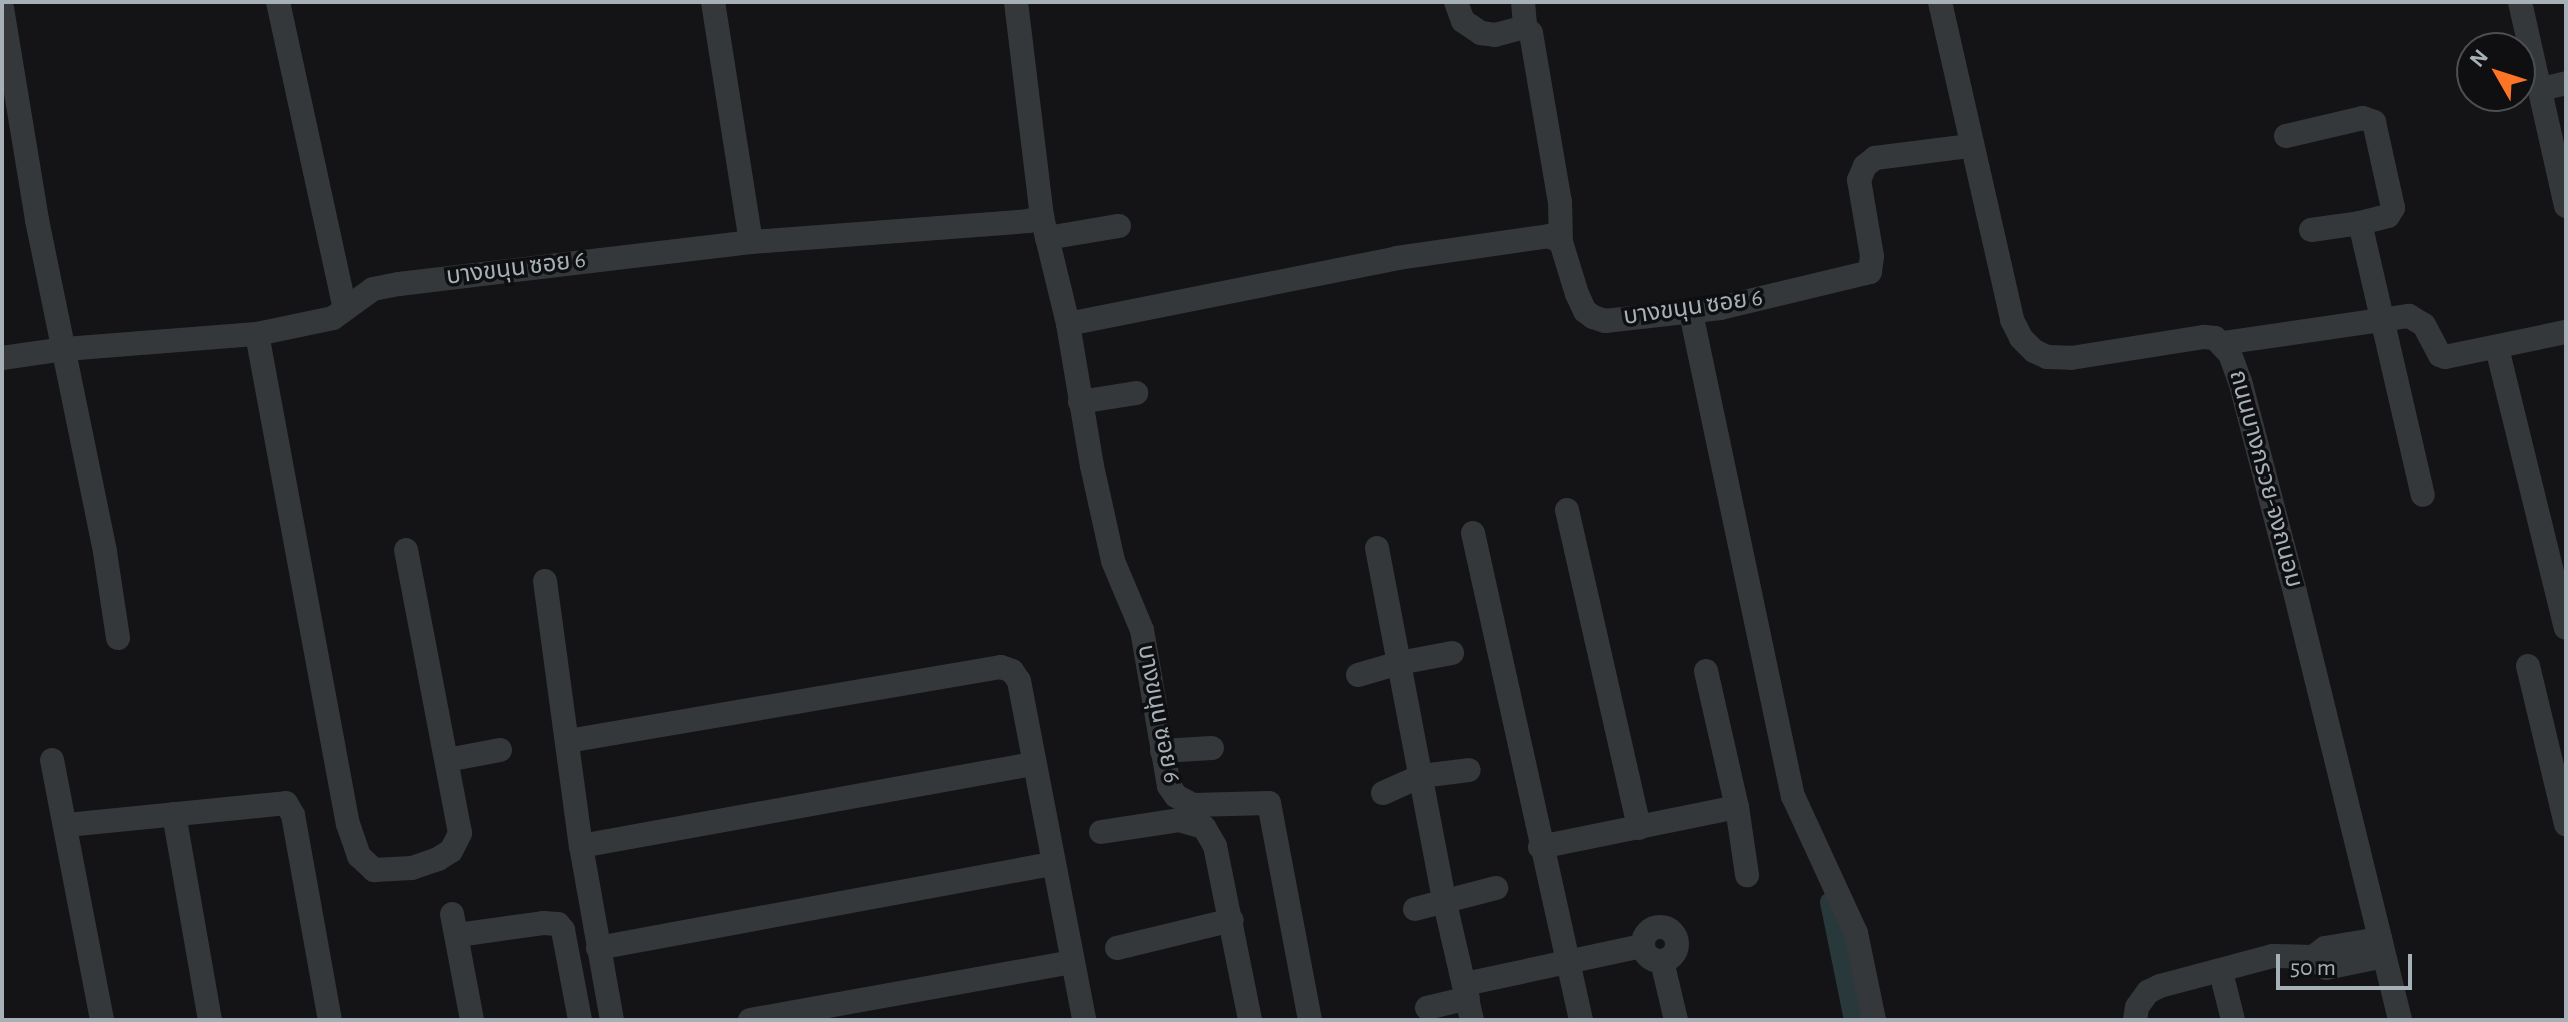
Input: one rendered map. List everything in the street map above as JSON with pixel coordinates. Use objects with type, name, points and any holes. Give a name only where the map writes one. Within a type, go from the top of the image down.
[{"type":"street","points":[[278,2],[345,309]]},
{"type":"street","points":[[713,2],[751,242]]},
{"type":"street","name":"บางขนุน ซอย 6","points":[[1016,2],[1045,228],[1068,324],[1080,402],[1113,561],[1142,630],[1169,786],[1181,800],[1193,805],[1269,803],[1310,1020]]},
{"type":"street","points":[[1456,2],[1463,21],[1481,33],[1495,35],[1525,27]]},
{"type":"street","points":[[1068,324],[1397,258],[1549,236],[1561,242],[1562,220],[1555,172],[1531,33],[1525,27],[1523,2]]},
{"type":"street","name":"ถนนบางกรวย-จงถนอม","points":[[1940,2],[1970,146],[2012,320],[2021,338],[2034,351],[2047,357],[2071,358],[2204,337],[2223,343],[2240,381],[2400,1020]]},
{"type":"street","points":[[2520,2],[2563,178],[2566,206]]},
{"type":"street","points":[[2,8],[62,349],[102,537],[118,638]]},
{"type":"street","points":[[2541,89],[2566,83]]},
{"type":"street","points":[[2286,136],[2363,118],[2374,122],[2393,208],[2388,216],[2311,230]]},
{"type":"street","name":"บางขนุน ซอย 6","points":[[1561,242],[1585,311],[1605,321],[1691,313],[1845,281],[1870,272],[1872,256],[1859,180],[1865,166],[1875,158],[1970,146]]},
{"type":"street","name":"บางขนุน ซอย 6","points":[[2,358],[62,349],[257,334],[323,321],[381,286],[751,242],[1028,221],[1045,228]]},
{"type":"street","points":[[2360,223],[2423,495]]},
{"type":"street","points":[[1045,228],[1119,226]]},
{"type":"street","points":[[1691,313],[1793,796],[1856,933],[1874,1020]]},
{"type":"street","points":[[2223,343],[2415,318],[2424,325],[2440,355],[2445,357],[2566,332]]},
{"type":"street","points":[[257,334],[341,794],[348,824],[365,864],[374,870],[412,868],[451,851],[460,833],[406,550]]},
{"type":"street","points":[[2497,348],[2566,628]]},
{"type":"street","points":[[1080,402],[1136,393]]},
{"type":"street","points":[[1567,510],[1639,828]]},
{"type":"street","points":[[1473,533],[1540,847],[1581,1020]]},
{"type":"street","points":[[1377,548],[1444,899],[1468,1001]]},
{"type":"street","points":[[545,581],[581,846],[612,1020]]},
{"type":"street","points":[[1358,675],[1452,653]]},
{"type":"street","points":[[2528,666],[2566,824]]},
{"type":"street","points":[[568,741],[1001,667],[1012,671],[1019,681],[1084,1020]]},
{"type":"street","points":[[1706,671],[1737,807],[1747,875]]},
{"type":"street","points":[[1162,751],[1212,748]]},
{"type":"street","points":[[447,760],[500,750]]},
{"type":"street","points":[[52,760],[67,825],[102,1020]]},
{"type":"street","points":[[581,846],[1034,764]]},
{"type":"street","points":[[1383,793],[1421,776],[1469,770]]},
{"type":"street","points":[[67,825],[286,803],[293,815],[330,1020]]},
{"type":"street","points":[[1540,847],[1737,807]]},
{"type":"street","points":[[174,814],[210,1020]]},
{"type":"street","points":[[1101,832],[1179,820],[1204,827],[1215,846],[1250,1020]]},
{"type":"street","points":[[598,948],[1053,864]]},
{"type":"street","points":[[1415,909],[1444,899],[1496,888]]},
{"type":"street","points":[[1117,948],[1232,920]]},
{"type":"street","points":[[472,1020],[455,924],[558,924],[563,930],[580,1020]]},
{"type":"street","points":[[2135,1020],[2137,1007],[2148,992],[2286,954],[2313,957],[2325,948],[2382,948]]},
{"type":"street","points":[[1427,1008],[1468,1001],[1568,961],[1652,954],[1676,1020]]},
{"type":"street","points":[[750,1020],[1071,962]]},
{"type":"street","points":[[2221,972],[2233,1020]]},
{"type":"waterway","points":[[1830,902],[1854,1020]]}]
